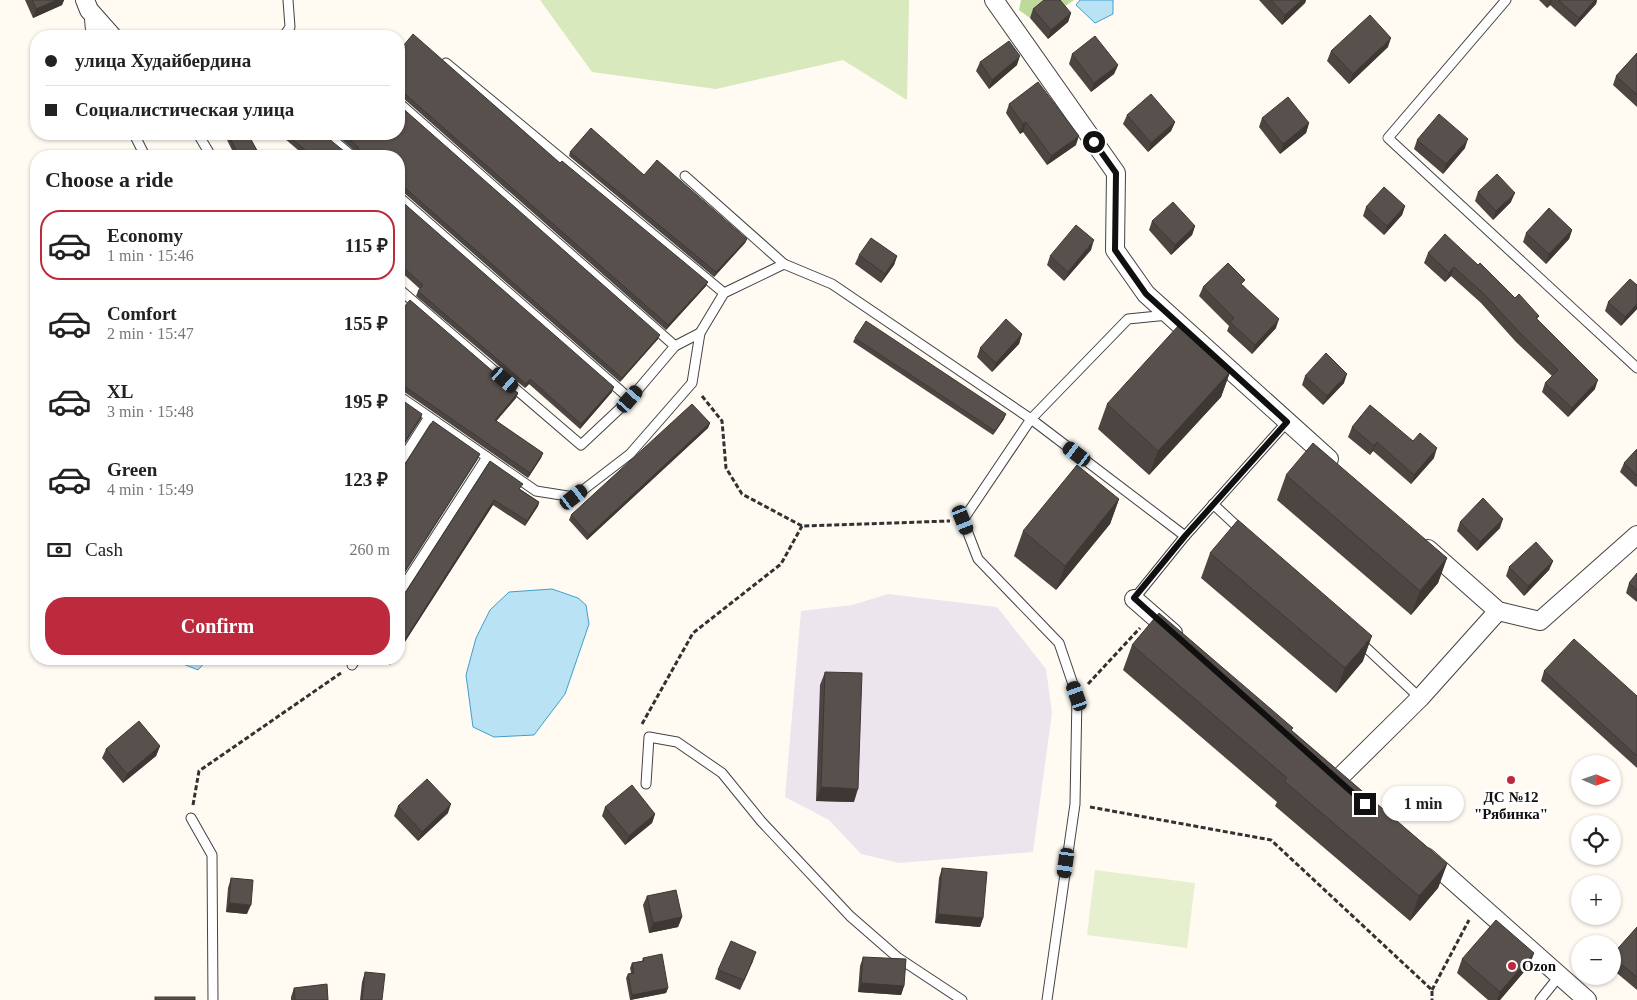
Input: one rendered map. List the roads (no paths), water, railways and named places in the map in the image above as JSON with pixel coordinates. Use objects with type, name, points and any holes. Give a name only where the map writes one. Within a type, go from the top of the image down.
[{"type":"street","points":[[994,0],[1116,173],[1115,250],[1146,294],[1338,468]]},
{"type":"street","points":[[87,5],[107,30]]},
{"type":"street","points":[[1418,540],[1498,611],[1540,621],[1637,534]]},
{"type":"street","points":[[1134,598],[1189,647]]},
{"type":"street","points":[[1337,780],[1420,698],[1498,611]]},
{"type":"street","points":[[1322,766],[1352,792]]},
{"type":"street","points":[[1411,844],[1587,1000]]},
{"type":"lane","points":[[288,0],[290,27],[288,30]]},
{"type":"lane","points":[[1506,0],[1388,138],[1637,368]]},
{"type":"lane","points":[[87,5],[90,30]]},
{"type":"lane","points":[[446,63],[724,293]]},
{"type":"lane","points":[[405,108],[675,346]]},
{"type":"lane","points":[[333,140],[345,150]]},
{"type":"lane","points":[[685,176],[784,264],[832,284],[1031,419],[1185,536]]},
{"type":"lane","points":[[405,202],[630,399]]},
{"type":"lane","points":[[405,400],[536,491],[574,497],[630,454],[692,383],[700,333],[724,293],[784,264]]},
{"type":"lane","points":[[405,294],[580,445],[630,399],[675,346],[700,333]]},
{"type":"lane","points":[[1048,1000],[1075,804],[1077,696],[1059,643],[978,559],[963,520],[1031,419],[1128,318],[1169,315]]},
{"type":"lane","points":[[405,455],[429,417]]},
{"type":"lane","points":[[1134,598],[1185,536],[1287,422]]},
{"type":"lane","points":[[405,584],[487,457]]},
{"type":"lane","points":[[1213,504],[1249,538]]},
{"type":"lane","points":[[1348,631],[1420,698]]},
{"type":"lane","points":[[646,784],[649,737],[676,742],[707,762],[722,773],[761,821],[850,916],[897,957],[962,1000]]},
{"type":"lane","points":[[191,818],[212,855],[213,1000]]},
{"type":"lane","points":[[1540,1000],[1560,975]]},
{"type":"water","points":[[1080,0],[1113,0],[1113,14],[1095,23],[1076,5]]},
{"type":"water","points":[[552,589],[578,598],[586,605],[589,624],[565,694],[534,735],[494,737],[473,727],[466,675],[476,638],[490,610],[509,592]]},
{"type":"water","points":[[186,665],[203,665],[198,670]]},
{"type":"place","name":"ДС №12 \"Рябинка\"","points":[[1511,780]]},
{"type":"place","name":"Ozon","points":[[1512,966]]}]
